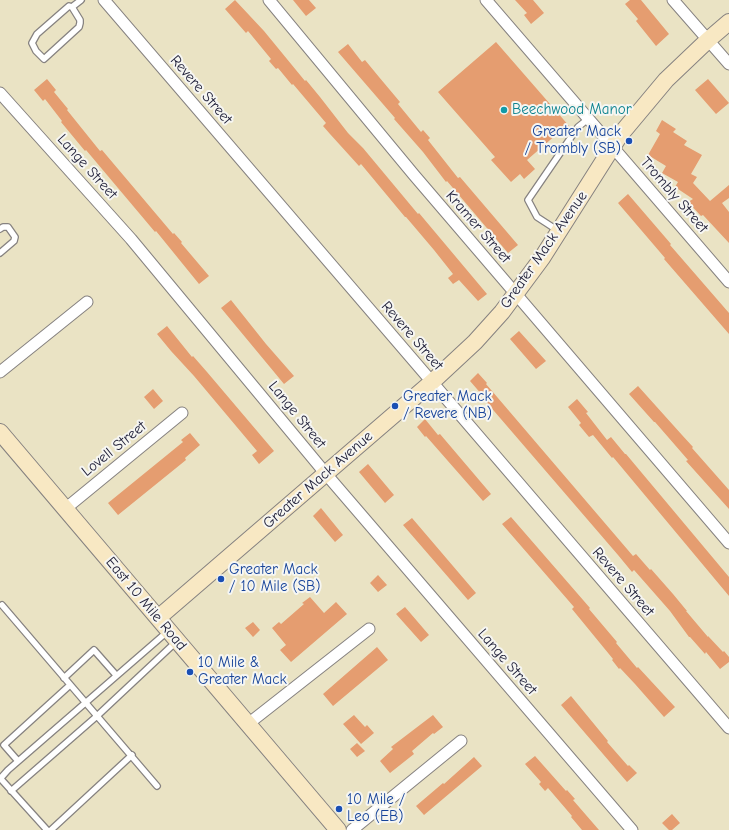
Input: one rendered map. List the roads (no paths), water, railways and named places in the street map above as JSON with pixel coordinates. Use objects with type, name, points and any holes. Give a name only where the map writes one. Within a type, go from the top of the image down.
[{"type":"street","name":"Revere Street","points":[[104,0],[729,728]]},
{"type":"street","name":"Kramer Street","points":[[269,0],[414,175],[729,543]]},
{"type":"street","name":"Trombly Street","points":[[486,0],[729,282]]},
{"type":"street","points":[[673,0],[729,64]]},
{"type":"street","name":"Greater Mack Avenue","points":[[158,618],[432,382],[475,342],[516,294],[542,258],[620,135],[666,80],[729,22]]},
{"type":"street","name":"Lange Street","points":[[0,93],[131,239],[326,474],[632,830]]},
{"type":"street","points":[[0,372],[86,302]]},
{"type":"street","name":"Lovell Street","points":[[65,509],[182,413]]},
{"type":"street","name":"East 10 Mile Road","points":[[0,432],[338,830]]},
{"type":"street","points":[[248,724],[369,629]]},
{"type":"street","points":[[352,830],[461,741]]},
{"type":"lane","points":[[72,7],[80,20],[79,27],[44,59],[36,51],[32,43],[37,34],[69,6],[72,7],[80,0]]},
{"type":"lane","points":[[559,231],[537,216],[528,200],[578,127],[588,118]]},
{"type":"lane","points":[[0,229],[3,226],[8,227],[15,236],[14,241],[0,253]]},
{"type":"lane","points":[[2,605],[157,786]]},
{"type":"lane","points":[[47,830],[0,779],[18,761],[116,675],[173,635]]},
{"type":"lane","points":[[11,792],[96,716],[173,635]]},
{"type":"lane","points":[[64,678],[94,650],[116,675]]},
{"type":"lane","points":[[18,761],[4,745],[70,685]]},
{"type":"lane","points":[[51,830],[132,755]]},
{"type":"place","name":"Beechwood Manor","points":[[504,110]]},
{"type":"place","name":"Greater Mack / Trombly (SB)","points":[[629,141]]},
{"type":"place","name":"Greater Mack / Revere (NB)","points":[[395,406]]},
{"type":"place","name":"Greater Mack / 10 Mile (SB)","points":[[221,579]]},
{"type":"place","name":"10 Mile & Greater Mack","points":[[190,672]]},
{"type":"place","name":"10 Mile / Leo (EB)","points":[[339,809]]}]
